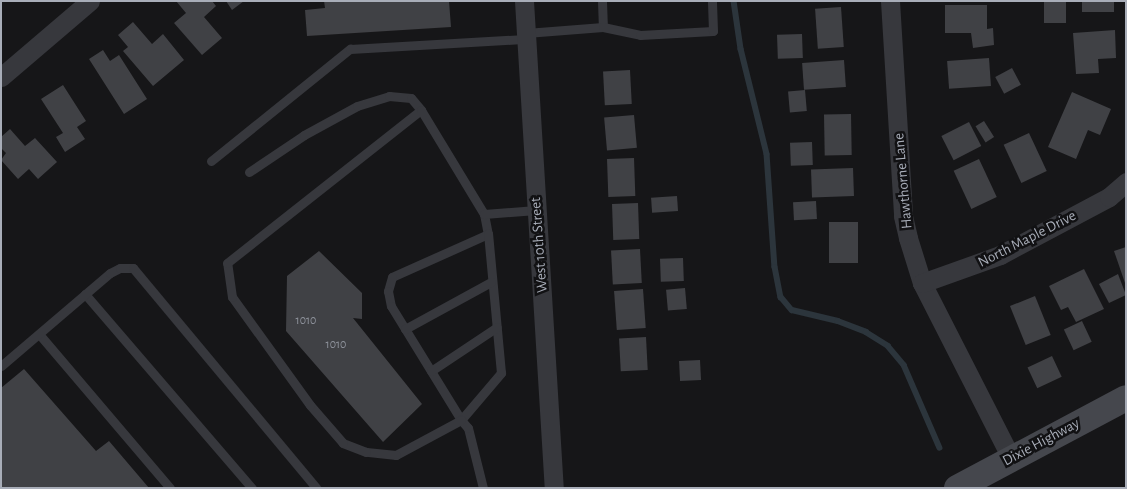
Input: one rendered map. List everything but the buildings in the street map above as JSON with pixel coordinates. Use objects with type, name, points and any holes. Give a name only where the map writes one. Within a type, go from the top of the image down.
[{"type":"main road","name":"Dixie Highway","points":[[957,488],[1126,398]]},
{"type":"street","points":[[1,77],[90,1]]},
{"type":"street","name":"West 10th Street","points":[[524,1],[554,488]]},
{"type":"street","name":"Hawthorne Lane","points":[[890,1],[903,216],[922,283],[1011,458]]},
{"type":"street","name":"North Maple Drive","points":[[922,283],[1000,255],[1109,197],[1126,182]]},
{"type":"lane","points":[[602,1],[603,27]]},
{"type":"lane","points":[[211,162],[350,49],[526,36],[603,27],[640,35],[713,31],[712,1]]},
{"type":"lane","points":[[249,172],[304,135],[357,106],[389,96],[412,98],[421,110],[484,214],[488,234],[501,373],[462,420],[396,455],[366,452],[343,443],[310,405],[232,297],[227,263],[421,110]]},
{"type":"lane","points":[[484,214],[536,210]]},
{"type":"lane","points":[[484,488],[468,428],[391,306],[388,291],[392,277],[488,234]]},
{"type":"lane","points":[[1,366],[110,273],[120,268],[133,268],[316,488]]},
{"type":"lane","points":[[405,329],[491,282]]},
{"type":"lane","points":[[85,294],[252,488]]},
{"type":"lane","points":[[431,371],[497,327]]},
{"type":"lane","points":[[39,334],[170,488]]},
{"type":"waterway","points":[[734,1],[741,49],[767,154],[775,267],[781,297],[792,310],[838,321],[866,332],[888,346],[904,365],[940,448]]}]
